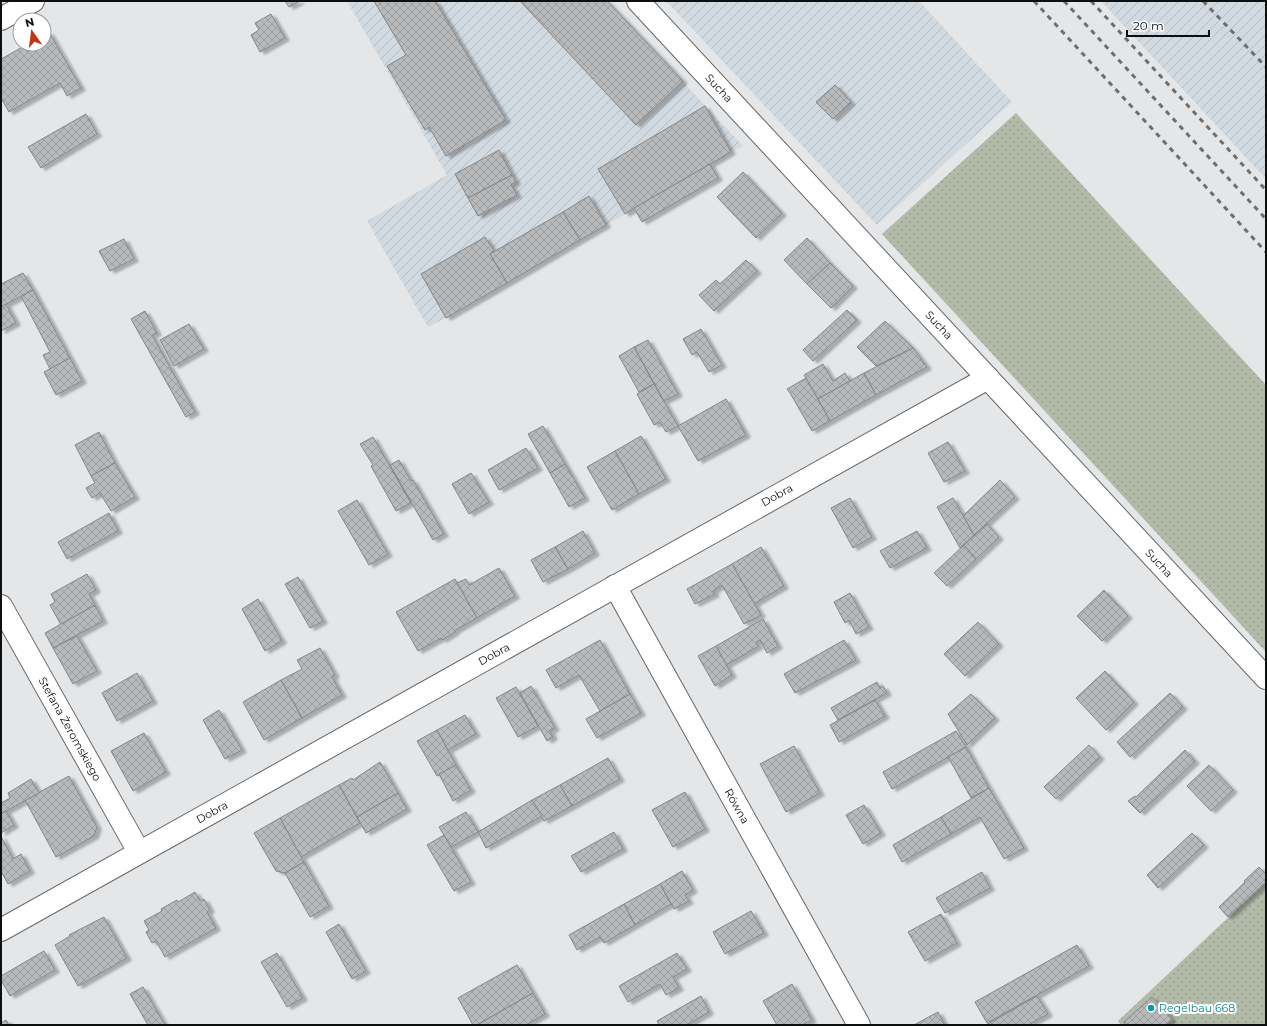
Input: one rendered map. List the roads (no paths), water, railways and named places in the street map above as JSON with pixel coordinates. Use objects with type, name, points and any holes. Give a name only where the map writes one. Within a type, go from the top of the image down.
[{"type":"street","points":[[1,19],[33,1]]},
{"type":"street","name":"Sucha","points":[[638,1],[1266,678]]},
{"type":"street","name":"Dobra","points":[[1,930],[988,378]]},
{"type":"street","name":"Równa","points":[[615,586],[859,1025]]},
{"type":"street","name":"Stefana Żeromskiego","points":[[1,606],[139,852]]},
{"type":"street","points":[[1240,649],[1266,655]]},
{"type":"railway","points":[[1034,1],[1266,252]]},
{"type":"railway","points":[[1064,1],[1266,219]]},
{"type":"railway","points":[[1091,1],[1266,190]]},
{"type":"railway","points":[[1203,1],[1266,67]]},
{"type":"place","name":"Regelbau 668","points":[[1151,1008]]}]
